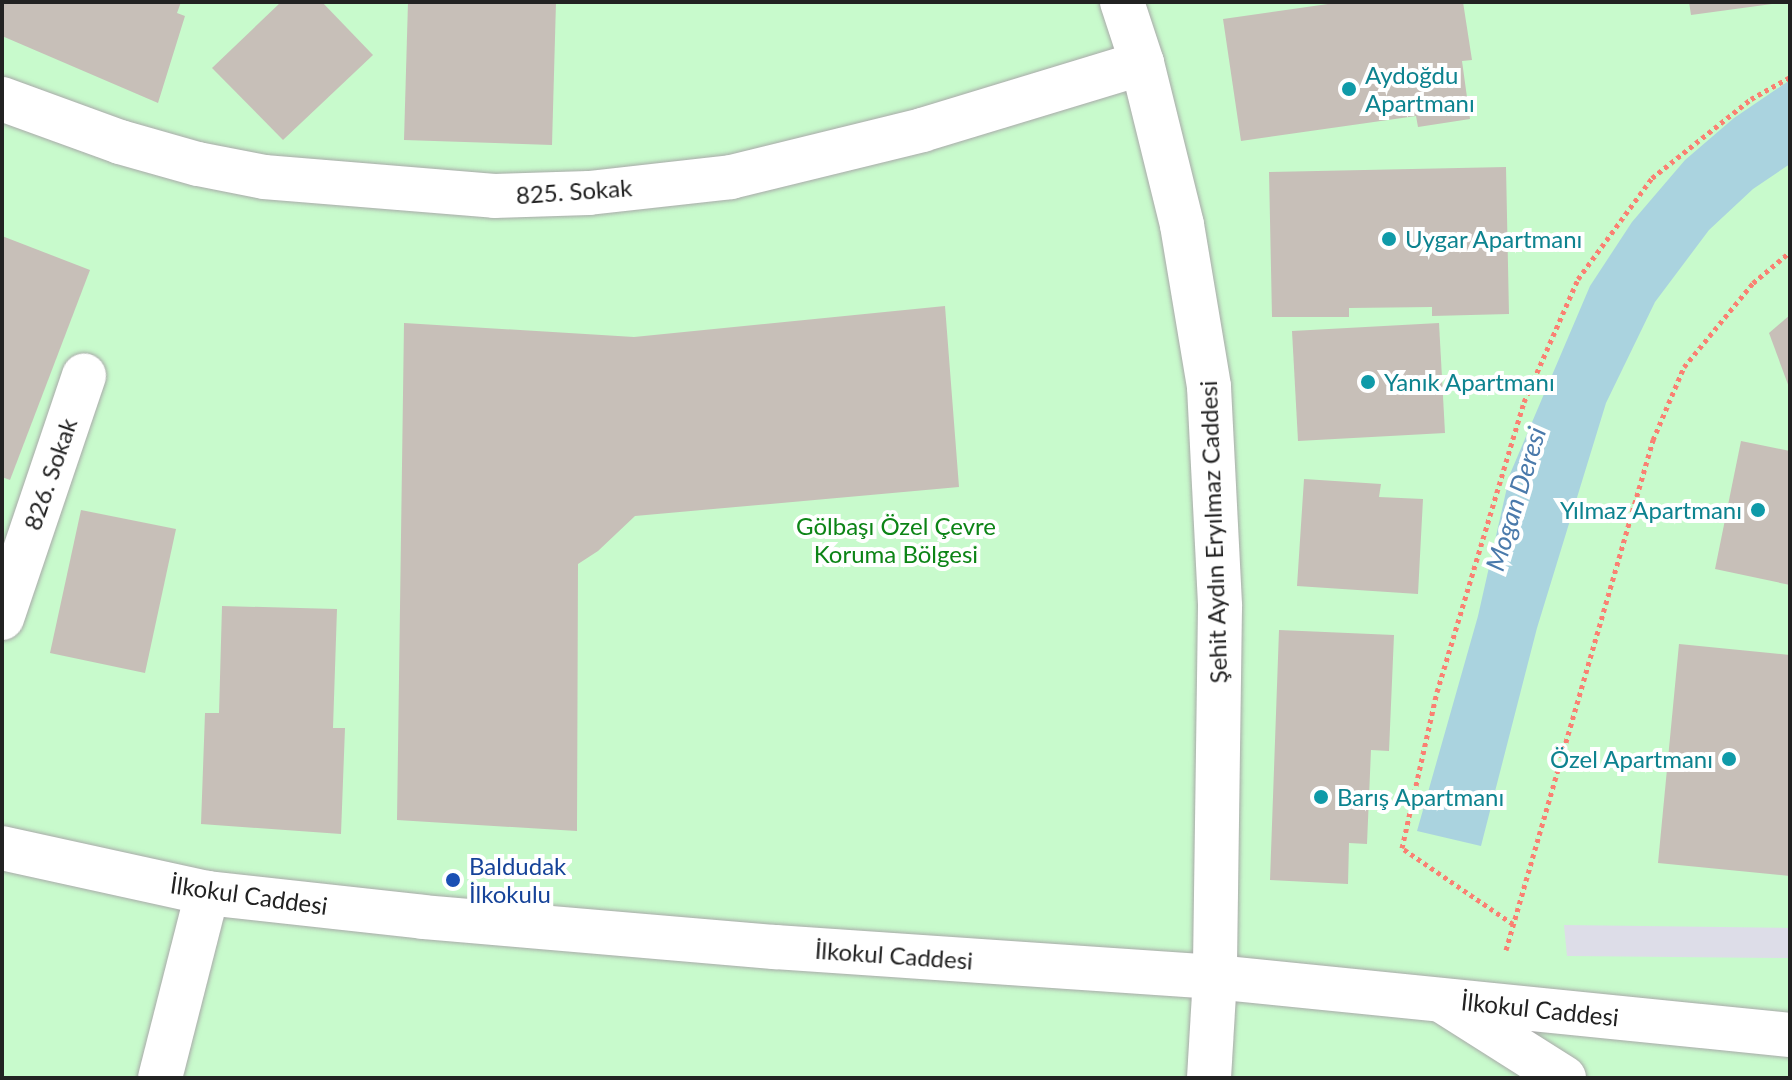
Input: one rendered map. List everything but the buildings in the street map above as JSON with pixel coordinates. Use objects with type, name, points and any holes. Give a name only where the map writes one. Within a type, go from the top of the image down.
[{"type":"street","name":"Şehit Aydın Eryılmaz Caddesi","points":[[1122,2],[1142,63],[1182,225],[1209,387],[1220,607],[1215,977],[1209,1078]]},
{"type":"street","name":"825. Sokak","points":[[2,99],[120,142],[198,164],[264,177],[494,196],[574,193],[731,177],[922,130],[1142,63]]},
{"type":"street","name":"826. Sokak","points":[[2,618],[84,376]]},
{"type":"street","name":"İlkokul Caddesi","points":[[2,848],[207,893],[561,929],[1215,977],[1790,1035]]},
{"type":"street","points":[[160,1078],[207,893]]},
{"type":"street","points":[[1439,998],[1564,1078]]},
{"type":"path","points":[[1790,77],[1751,99],[1652,178],[1578,279],[1524,402],[1437,692],[1402,848],[1513,924],[1653,440],[1684,367],[1753,283],[1790,252]]},
{"type":"green space","name":"Gölbaşı Özel Çevre Koruma Bölgesi","points":[[2,2],[1790,2],[1790,1078],[2,1078]]},
{"type":"shaded area","points":[[1564,925],[1790,928],[1790,958],[1567,956]]},
{"type":"water","name":"Mogan Deresi","points":[[1790,80],[1790,164],[1753,189],[1709,230],[1655,302],[1606,403],[1537,628],[1481,846],[1417,831],[1478,616],[1510,474],[1590,286],[1632,222],[1685,160],[1734,118]]},
{"type":"place","name":"Aydoğdu Apartmanı","points":[[1349,89]]},
{"type":"place","name":"Uygar Apartmanı","points":[[1389,239]]},
{"type":"place","name":"Yanık Apartmanı","points":[[1368,382]]},
{"type":"place","name":"Yılmaz Apartmanı","points":[[1758,510]]},
{"type":"place","name":"Özel Apartmanı","points":[[1729,759]]},
{"type":"place","name":"Barış Apartmanı","points":[[1321,797]]},
{"type":"place","name":"Baldudak İlkokulu","points":[[453,880]]}]
